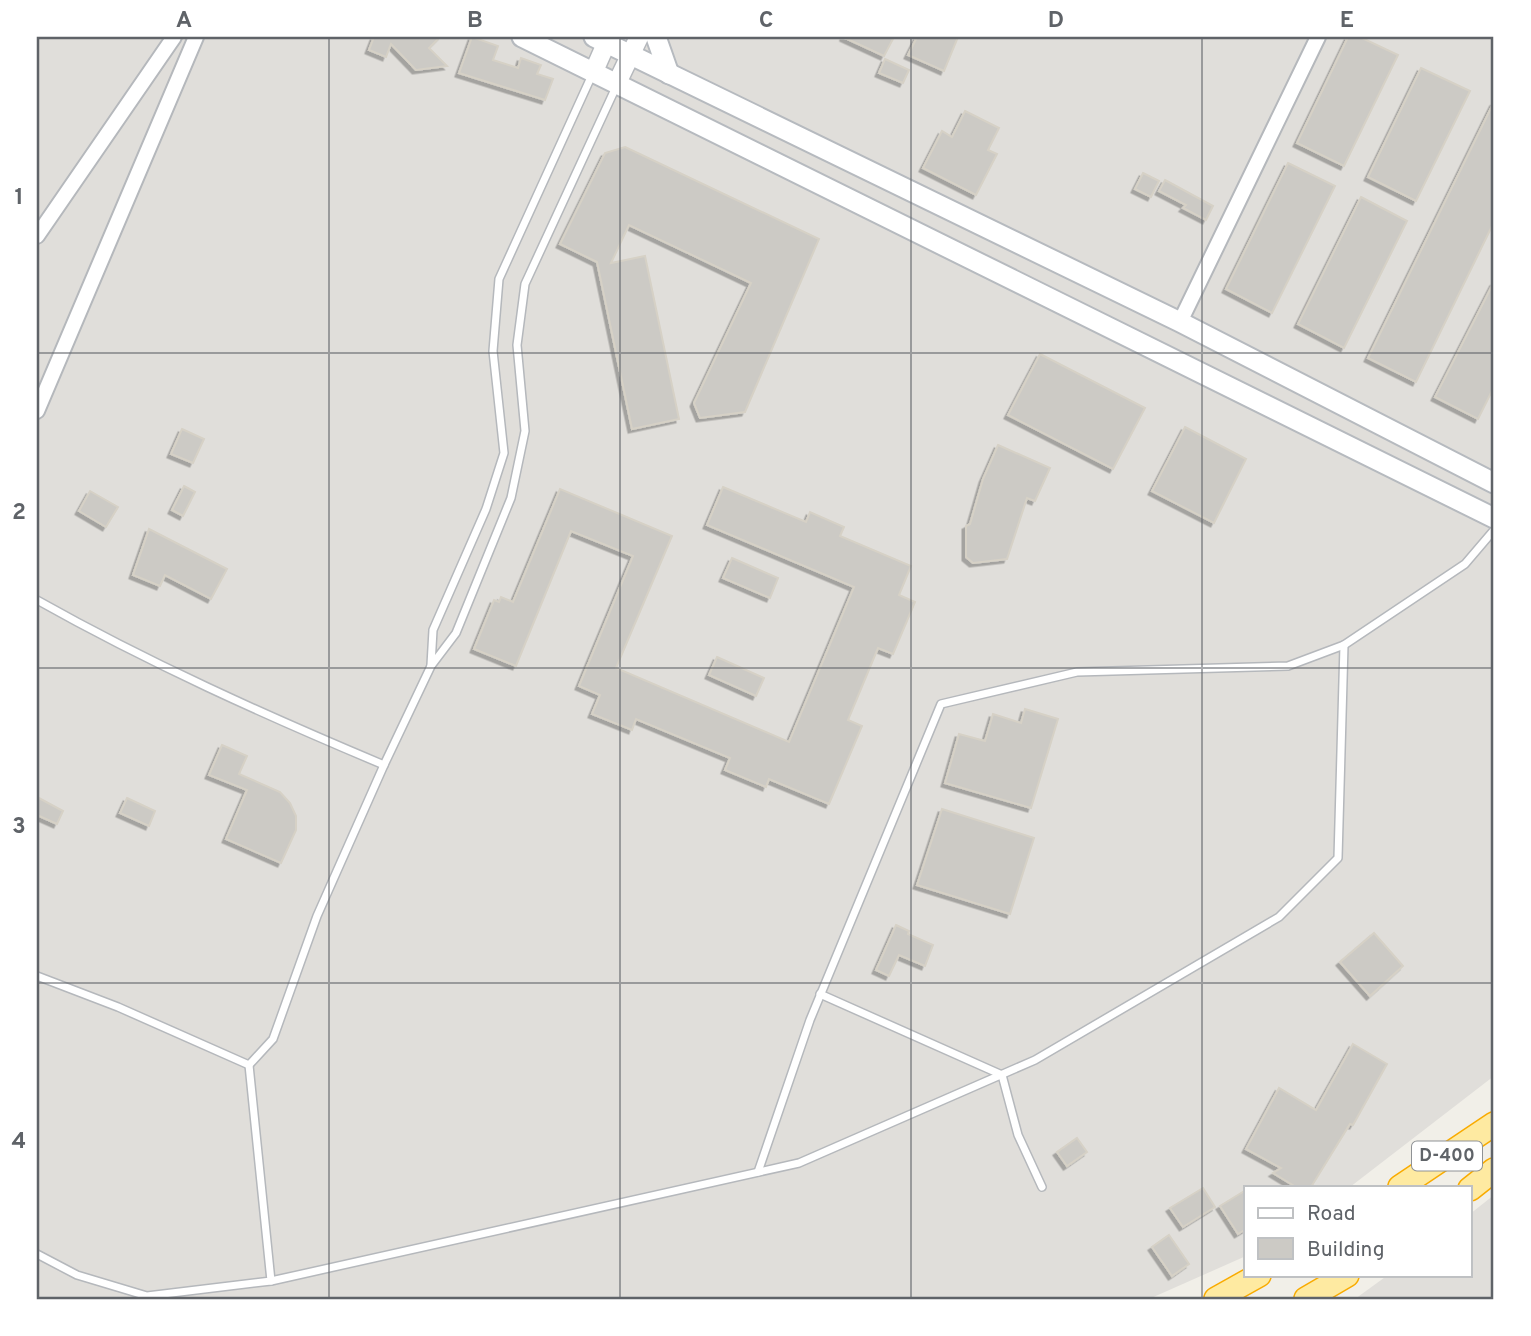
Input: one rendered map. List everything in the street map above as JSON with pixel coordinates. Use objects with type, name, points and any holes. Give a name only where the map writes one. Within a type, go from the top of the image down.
[{"type":"highway","name":"D-400","points":[[1401,1186],[1494,1124]]},
{"type":"highway","name":"D-400","points":[[1472,1187],[1494,1170]]},
{"type":"highway","points":[[1216,1299],[1257,1276]]},
{"type":"highway","points":[[1306,1299],[1345,1276]]},
{"type":"main road","points":[[522,37],[1494,518]]},
{"type":"main road","points":[[656,37],[669,74]]},
{"type":"main road","points":[[603,39],[630,55],[1180,322],[1494,483]]},
{"type":"street","points":[[37,236],[174,37]]},
{"type":"street","points":[[37,411],[196,37]]},
{"type":"street","points":[[617,83],[639,37]]},
{"type":"street","points":[[1180,322],[1318,37]]},
{"type":"street","points":[[594,71],[603,39]]},
{"type":"lane","points":[[431,666],[433,630],[486,509],[504,453],[493,351],[499,279],[594,71]]},
{"type":"lane","points":[[271,1281],[248,1065],[273,1039],[317,916],[431,666],[456,633],[511,498],[525,431],[517,345],[525,284],[617,83]]},
{"type":"lane","points":[[758,1172],[820,994],[941,704],[1077,673],[1288,666],[1344,645],[1465,564],[1494,530]]},
{"type":"lane","points":[[37,600],[107,640],[240,704],[384,765]]},
{"type":"lane","points":[[37,1254],[78,1275],[147,1296],[271,1281],[799,1163],[1035,1060],[1279,917],[1338,858],[1346,665],[1344,645]]},
{"type":"lane","points":[[37,976],[118,1007],[248,1065]]},
{"type":"lane","points":[[820,994],[1002,1075]]},
{"type":"lane","points":[[1002,1075],[1018,1135],[1042,1187]]},
{"type":"shaded area","points":[[37,37],[1494,37],[1494,1076],[1351,1186],[1244,1186],[1244,1257],[1149,1299],[37,1299]]},
{"type":"shaded area","points":[[1494,1195],[1494,1299],[1355,1299],[1387,1276],[1472,1276],[1472,1212]]},
{"type":"building","points":[[374,37],[440,37],[429,48],[447,66],[416,70],[391,44],[386,57],[369,50]]},
{"type":"building","points":[[472,37],[498,46],[493,60],[518,68],[521,58],[541,65],[537,74],[553,79],[545,100],[459,73]]},
{"type":"building","points":[[843,37],[894,37],[884,56]]},
{"type":"building","points":[[917,37],[958,37],[944,71],[908,55]]},
{"type":"building","points":[[1348,37],[1360,37],[1398,55],[1344,166],[1297,143]]},
{"type":"building","points":[[885,59],[909,70],[903,83],[879,73]]},
{"type":"building","points":[[1421,68],[1470,91],[1416,201],[1368,177]]},
{"type":"building","points":[[1494,102],[1494,222],[1416,382],[1368,358]]},
{"type":"building","points":[[965,111],[999,128],[988,150],[997,154],[976,195],[923,168],[942,131],[952,137]]},
{"type":"building","points":[[625,147],[819,239],[745,412],[700,418],[694,403],[751,283],[629,225],[611,263],[645,256],[679,419],[632,429],[597,262],[560,244],[605,153]]},
{"type":"building","points":[[1288,163],[1335,186],[1272,313],[1226,289]]},
{"type":"building","points":[[1143,173],[1159,181],[1151,197],[1135,189]]},
{"type":"building","points":[[1165,180],[1213,206],[1206,220],[1183,208],[1186,205],[1159,191]]},
{"type":"building","points":[[1361,197],[1407,221],[1344,348],[1298,324]]},
{"type":"building","points":[[1494,282],[1494,387],[1478,419],[1435,397]]},
{"type":"building","points":[[1040,354],[1145,408],[1113,469],[1008,415]]},
{"type":"building","points":[[1185,427],[1246,459],[1214,523],[1152,491]]},
{"type":"building","points":[[182,429],[204,439],[193,463],[171,454]]},
{"type":"building","points":[[998,445],[1050,468],[1035,501],[1027,498],[1007,559],[973,563],[966,557],[966,526],[970,524],[983,479]]},
{"type":"building","points":[[184,486],[195,492],[183,516],[172,510]]},
{"type":"building","points":[[723,487],[806,522],[810,512],[844,527],[840,536],[911,566],[899,595],[915,602],[893,654],[878,648],[848,720],[862,726],[829,804],[769,779],[766,787],[725,770],[730,758],[636,719],[632,730],[592,714],[600,695],[579,686],[633,556],[571,531],[516,666],[474,649],[494,600],[499,602],[501,597],[513,602],[560,489],[672,536],[616,668],[789,742],[854,587],[707,525]]},
{"type":"building","points":[[90,491],[118,507],[106,527],[79,511]]},
{"type":"building","points":[[149,529],[227,569],[211,599],[165,575],[160,586],[133,575]]},
{"type":"building","points":[[732,558],[778,578],[770,598],[723,578]]},
{"type":"building","points":[[717,657],[764,678],[756,696],[709,675]]},
{"type":"building","points":[[1025,709],[1058,719],[1031,808],[945,783],[959,734],[985,741],[993,714],[1021,723]]},
{"type":"building","points":[[222,745],[247,756],[239,774],[280,792],[290,803],[296,816],[296,830],[281,863],[226,839],[247,790],[209,775]]},
{"type":"building","points":[[37,797],[63,811],[57,824],[37,815]]},
{"type":"building","points":[[127,798],[155,811],[149,826],[120,813]]},
{"type":"building","points":[[942,809],[1034,838],[1010,914],[917,885]]},
{"type":"building","points":[[896,925],[909,931],[908,934],[933,945],[925,966],[899,955],[889,976],[876,970]]},
{"type":"building","points":[[1374,933],[1403,966],[1370,996],[1340,962]]},
{"type":"building","points":[[1353,1044],[1387,1064],[1353,1125],[1350,1124],[1312,1186],[1294,1186],[1273,1173],[1281,1168],[1246,1149],[1279,1088],[1316,1110]]},
{"type":"building","points":[[1077,1138],[1087,1152],[1067,1166],[1057,1152]]},
{"type":"building","points":[[1203,1188],[1215,1207],[1183,1227],[1170,1208]]},
{"type":"building","points":[[1244,1191],[1244,1230],[1238,1234],[1220,1206]]},
{"type":"building","points":[[1169,1235],[1189,1264],[1172,1276],[1152,1247]]}]
